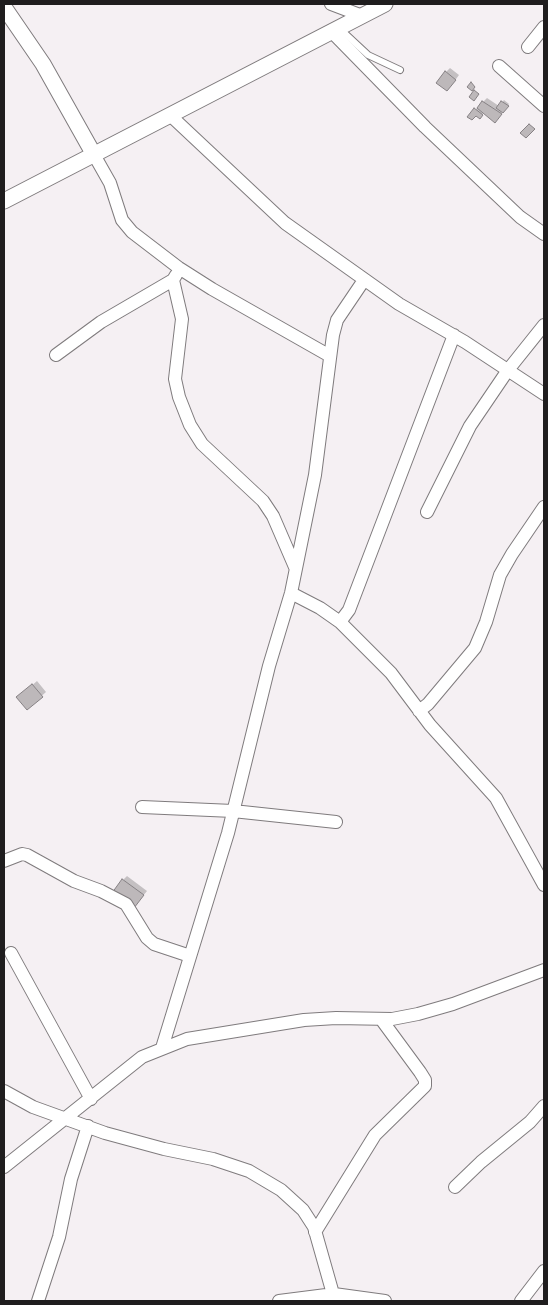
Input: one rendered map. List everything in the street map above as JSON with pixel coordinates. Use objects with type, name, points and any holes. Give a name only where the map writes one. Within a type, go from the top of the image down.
[{"type":"street","points":[[331,4],[360,15]]},
{"type":"street","points":[[4,201],[93,153],[171,116],[360,15],[385,4]]},
{"type":"street","points":[[4,7],[43,64],[110,183],[126,227],[179,268],[244,308],[330,356]]},
{"type":"street","points":[[528,47],[544,27]]},
{"type":"street","points":[[335,29],[425,127],[520,217],[544,234]]},
{"type":"street","points":[[499,66],[544,106]]},
{"type":"street","points":[[171,116],[286,223],[399,304],[454,335],[544,394]]},
{"type":"street","points":[[56,355],[100,322],[173,280],[179,268]]},
{"type":"street","points":[[173,280],[182,319],[175,379],[179,398],[190,425],[202,444],[263,501],[273,516],[295,567]]},
{"type":"street","points":[[162,1048],[234,811],[269,666],[291,593],[315,475],[330,356],[337,320],[364,280]]},
{"type":"street","points":[[427,512],[470,426],[508,370],[544,325]]},
{"type":"street","points":[[340,622],[348,610],[454,335]]},
{"type":"street","points":[[419,711],[428,704],[475,648],[486,622],[500,575],[544,507]]},
{"type":"street","points":[[291,593],[320,608],[340,622],[384,666],[419,711],[496,798],[544,885]]},
{"type":"street","points":[[142,807],[234,811],[336,822]]},
{"type":"street","points":[[4,861],[22,854],[27,855],[74,881],[101,890],[126,904],[147,938],[154,944],[190,956]]},
{"type":"street","points":[[11,953],[91,1099]]},
{"type":"street","points":[[4,1167],[142,1057],[162,1048],[187,1039],[304,1020],[336,1018],[381,1019],[418,1014],[453,1004],[544,970]]},
{"type":"street","points":[[316,1232],[375,1135],[425,1086],[420,1072],[381,1019]]},
{"type":"street","points":[[4,1091],[33,1107],[88,1126],[164,1150],[213,1159],[249,1171],[281,1190],[303,1210],[316,1232],[335,1298]]},
{"type":"street","points":[[455,1187],[481,1162],[530,1122],[544,1106]]},
{"type":"street","points":[[38,1301],[59,1237],[72,1179],[88,1126]]},
{"type":"street","points":[[521,1301],[544,1271]]},
{"type":"street","points":[[279,1301],[335,1298],[385,1301]]},
{"type":"lane","points":[[335,29],[368,55],[400,70]]},
{"type":"building","points":[[445,71],[456,80],[447,91],[436,83]]},
{"type":"building","points":[[471,82],[475,87],[472,91],[467,87]]},
{"type":"building","points":[[474,90],[479,94],[474,101],[469,97]]},
{"type":"building","points":[[482,101],[502,114],[495,123],[477,108]]},
{"type":"building","points":[[501,101],[509,106],[503,113],[496,108]]},
{"type":"building","points":[[474,108],[483,115],[480,119],[476,116],[472,120],[467,117]]},
{"type":"building","points":[[529,124],[535,129],[526,138],[520,133]]},
{"type":"building","points":[[32,684],[43,697],[27,710],[16,697]]},
{"type":"building","points":[[122,879],[144,895],[134,908],[112,893]]}]
